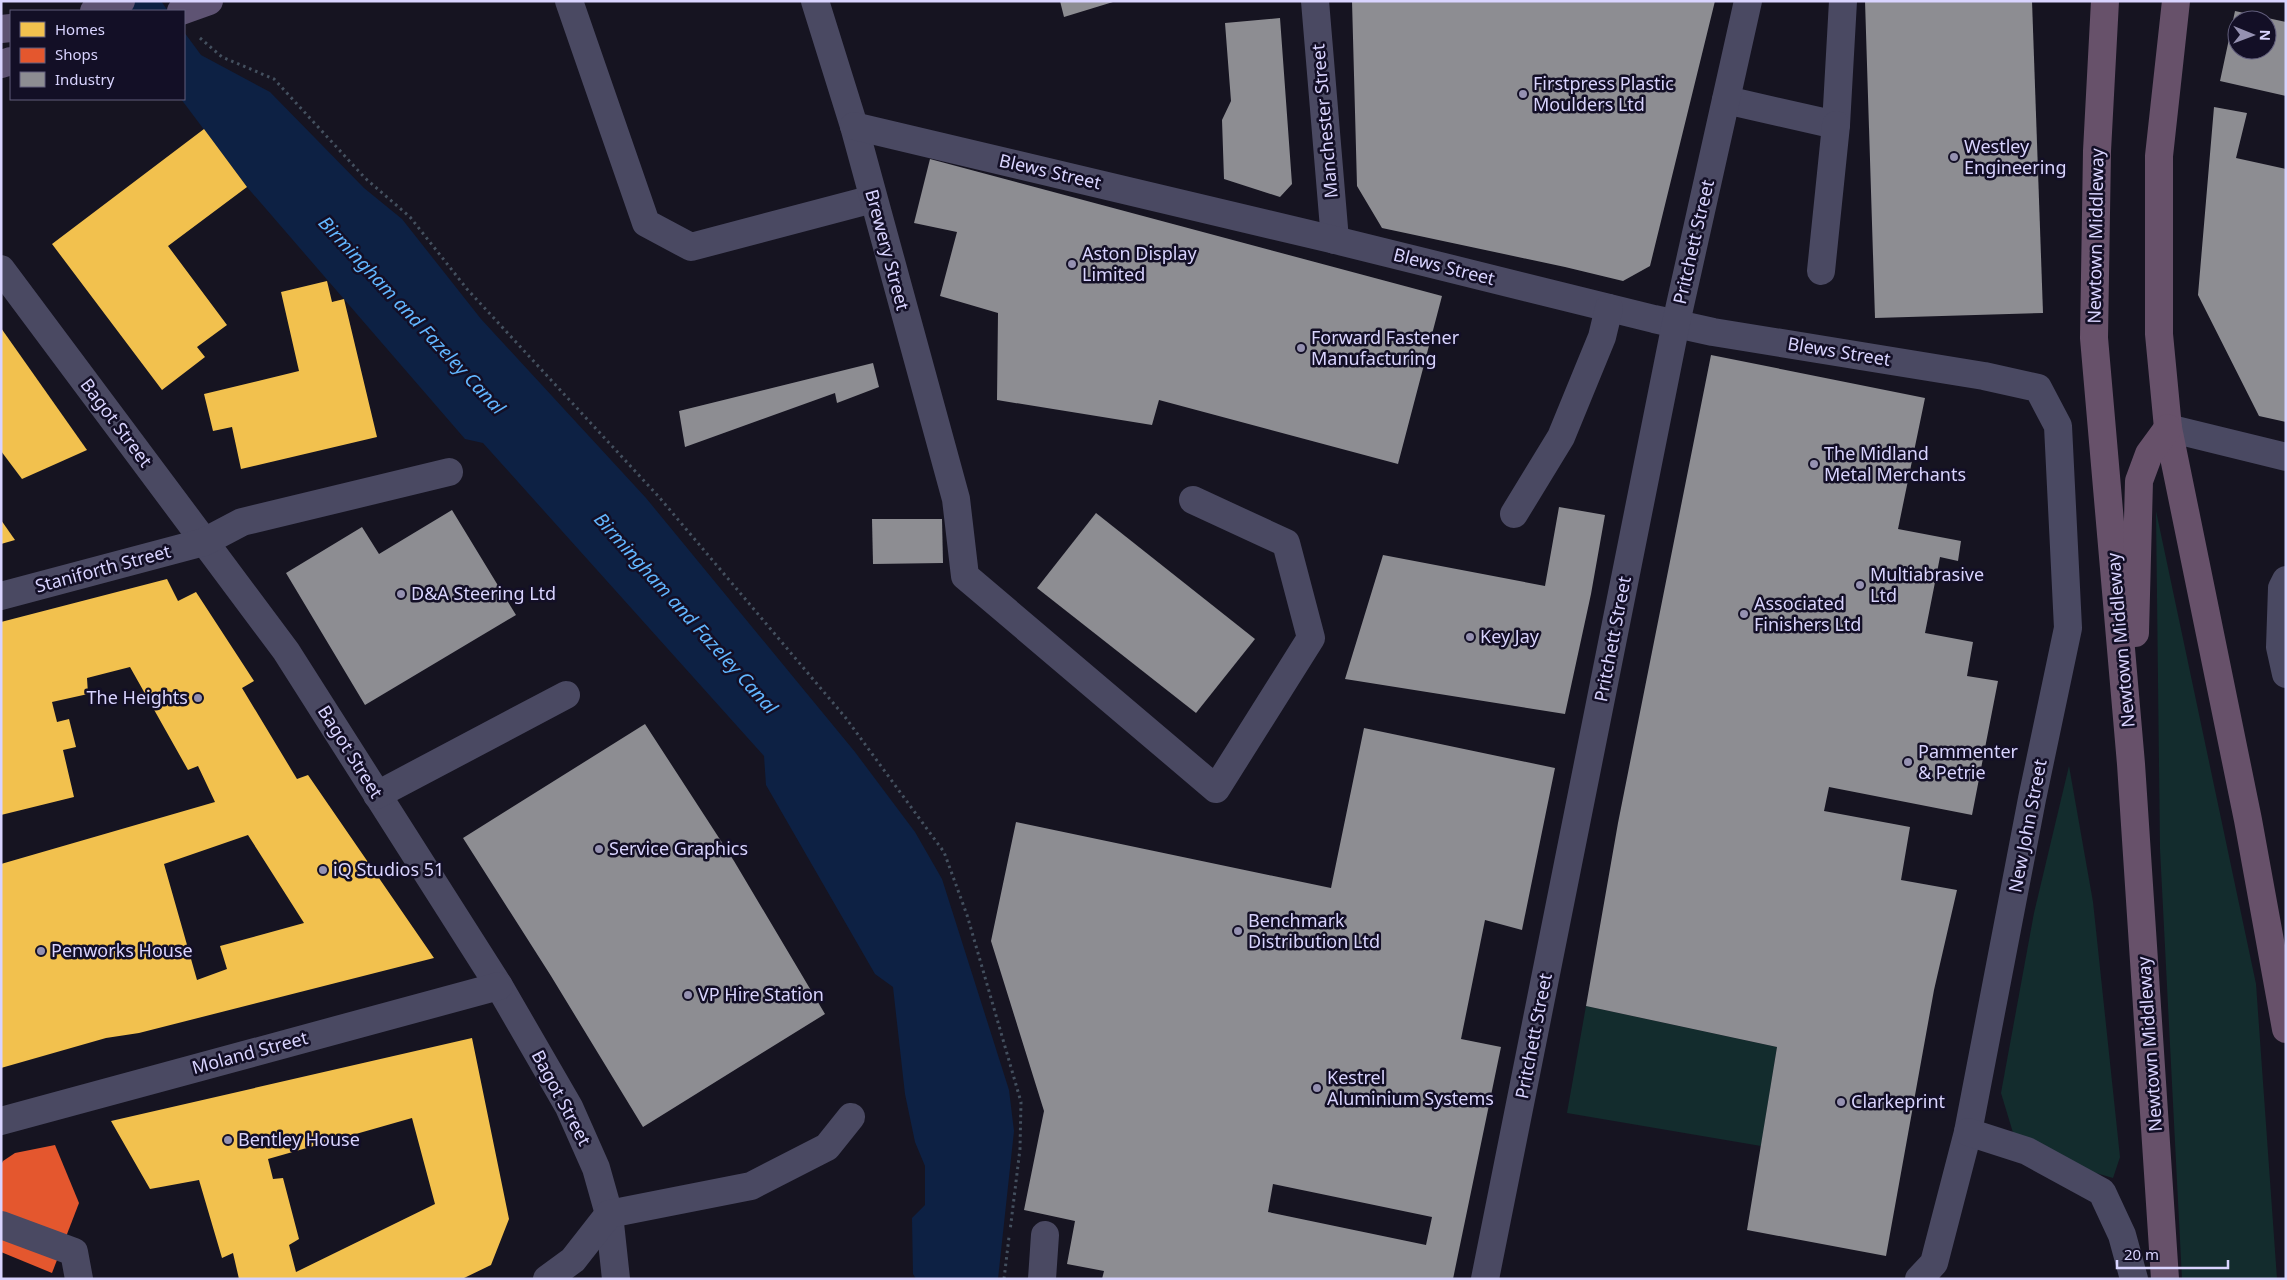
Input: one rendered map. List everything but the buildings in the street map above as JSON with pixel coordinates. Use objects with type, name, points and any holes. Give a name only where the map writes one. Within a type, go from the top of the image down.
[{"type":"highway","name":"Newtown Middleway","points":[[2105,1],[2096,151],[2094,338],[2131,764],[2165,1279]]},
{"type":"highway","points":[[2176,1],[2159,156],[2159,334],[2168,428],[2248,820],[2286,1029]]},
{"type":"highway","points":[[2131,764],[2139,481],[2149,454],[2168,428]]},
{"type":"street","points":[[569,1],[646,223],[691,247],[873,199]]},
{"type":"street","name":"Brewery Street","points":[[815,1],[854,126],[956,499],[965,576],[1216,789],[1310,638],[1286,543],[1193,500]]},
{"type":"street","name":"Manchester Street","points":[[1315,1],[1335,240]]},
{"type":"street","name":"Pritchett Street","points":[[1485,1279],[1676,323],[1748,1]]},
{"type":"street","points":[[1822,271],[1836,125],[1843,1]]},
{"type":"street","points":[[1726,100],[1836,125]]},
{"type":"street","name":"Blews Street","points":[[854,126],[1713,332],[1984,376],[2038,388]]},
{"type":"street","name":"Bagot Street","points":[[1,269],[286,650],[499,986],[569,1107],[596,1168],[609,1214],[616,1279]]},
{"type":"street","points":[[1514,514],[1561,437],[1602,337],[1609,308]]},
{"type":"street","name":"New John Street","points":[[1926,1271],[1968,1132],[2032,799],[2068,628],[2058,426],[2038,388]]},
{"type":"street","points":[[2168,428],[2286,457]]},
{"type":"street","name":"Staniforth Street","points":[[1,596],[204,542],[242,522],[449,472]]},
{"type":"street","points":[[2286,580],[2282,588],[2280,647],[2286,674]]},
{"type":"street","points":[[378,795],[566,694]]},
{"type":"street","name":"Moland Street","points":[[1,1121],[499,986]]},
{"type":"street","points":[[547,1279],[573,1260],[609,1214],[751,1186],[827,1147],[850,1117]]},
{"type":"street","points":[[1968,1132],[2027,1151],[2102,1192],[2122,1235],[2134,1279]]},
{"type":"street","points":[[1,1225],[74,1252],[78,1279]]},
{"type":"street","points":[[1042,1279],[1045,1235]]},
{"type":"path","points":[[196,12],[206,45],[222,57],[274,80],[365,178],[410,217],[467,289],[659,497],[845,718],[944,852],[967,915],[1021,1102],[1020,1149],[1004,1279]]},
{"type":"green space","points":[[2156,511],[2256,984],[2277,1279],[2182,1279],[2160,849]]},
{"type":"green space","points":[[2069,766],[2093,902],[2120,1157],[2113,1178],[2082,1169],[2014,1136],[2001,1093],[2034,913]]},
{"type":"green space","points":[[1586,1006],[1777,1047],[1761,1146],[1567,1113]]},
{"type":"water","points":[[116,1],[161,1],[167,10],[121,10]]},
{"type":"water","name":"Birmingham and Fazeley Canal","points":[[185,33],[201,55],[270,92],[364,188],[402,219],[481,319],[646,498],[855,752],[915,832],[942,879],[1009,1090],[1014,1131],[998,1279],[916,1279],[913,1274],[912,1218],[925,1205],[925,1166],[915,1142],[905,1094],[893,987],[875,974],[766,785],[764,756],[483,443],[465,439],[247,187],[182,100],[185,100]]},
{"type":"place","name":"Firstpress Plastic Moulders Ltd","points":[[1523,94]]},
{"type":"place","name":"Westley Engineering","points":[[1954,157]]},
{"type":"place","name":"Aston Display Limited","points":[[1072,264]]},
{"type":"place","name":"Forward Fastener Manufacturing","points":[[1301,348]]},
{"type":"place","name":"The Midland Metal Merchants","points":[[1814,464]]},
{"type":"place","name":"Multiabrasive Ltd","points":[[1860,585]]},
{"type":"place","name":"D&A Steering Ltd","points":[[401,594]]},
{"type":"place","name":"Associated Finishers Ltd","points":[[1744,614]]},
{"type":"place","name":"Key Jay","points":[[1470,637]]},
{"type":"place","name":"The Heights","points":[[198,698]]},
{"type":"place","name":"Pammenter & Petrie","points":[[1908,762]]},
{"type":"place","name":"Service Graphics","points":[[599,849]]},
{"type":"place","name":"iQ Studios 51","points":[[323,870]]},
{"type":"place","name":"Benchmark Distribution Ltd","points":[[1238,931]]},
{"type":"place","name":"Penworks House","points":[[41,951]]},
{"type":"place","name":"VP Hire Station","points":[[688,995]]},
{"type":"place","name":"Kestrel Aluminium Systems","points":[[1317,1088]]},
{"type":"place","name":"Clarkeprint","points":[[1841,1102]]},
{"type":"place","name":"Bentley House","points":[[228,1140]]}]
